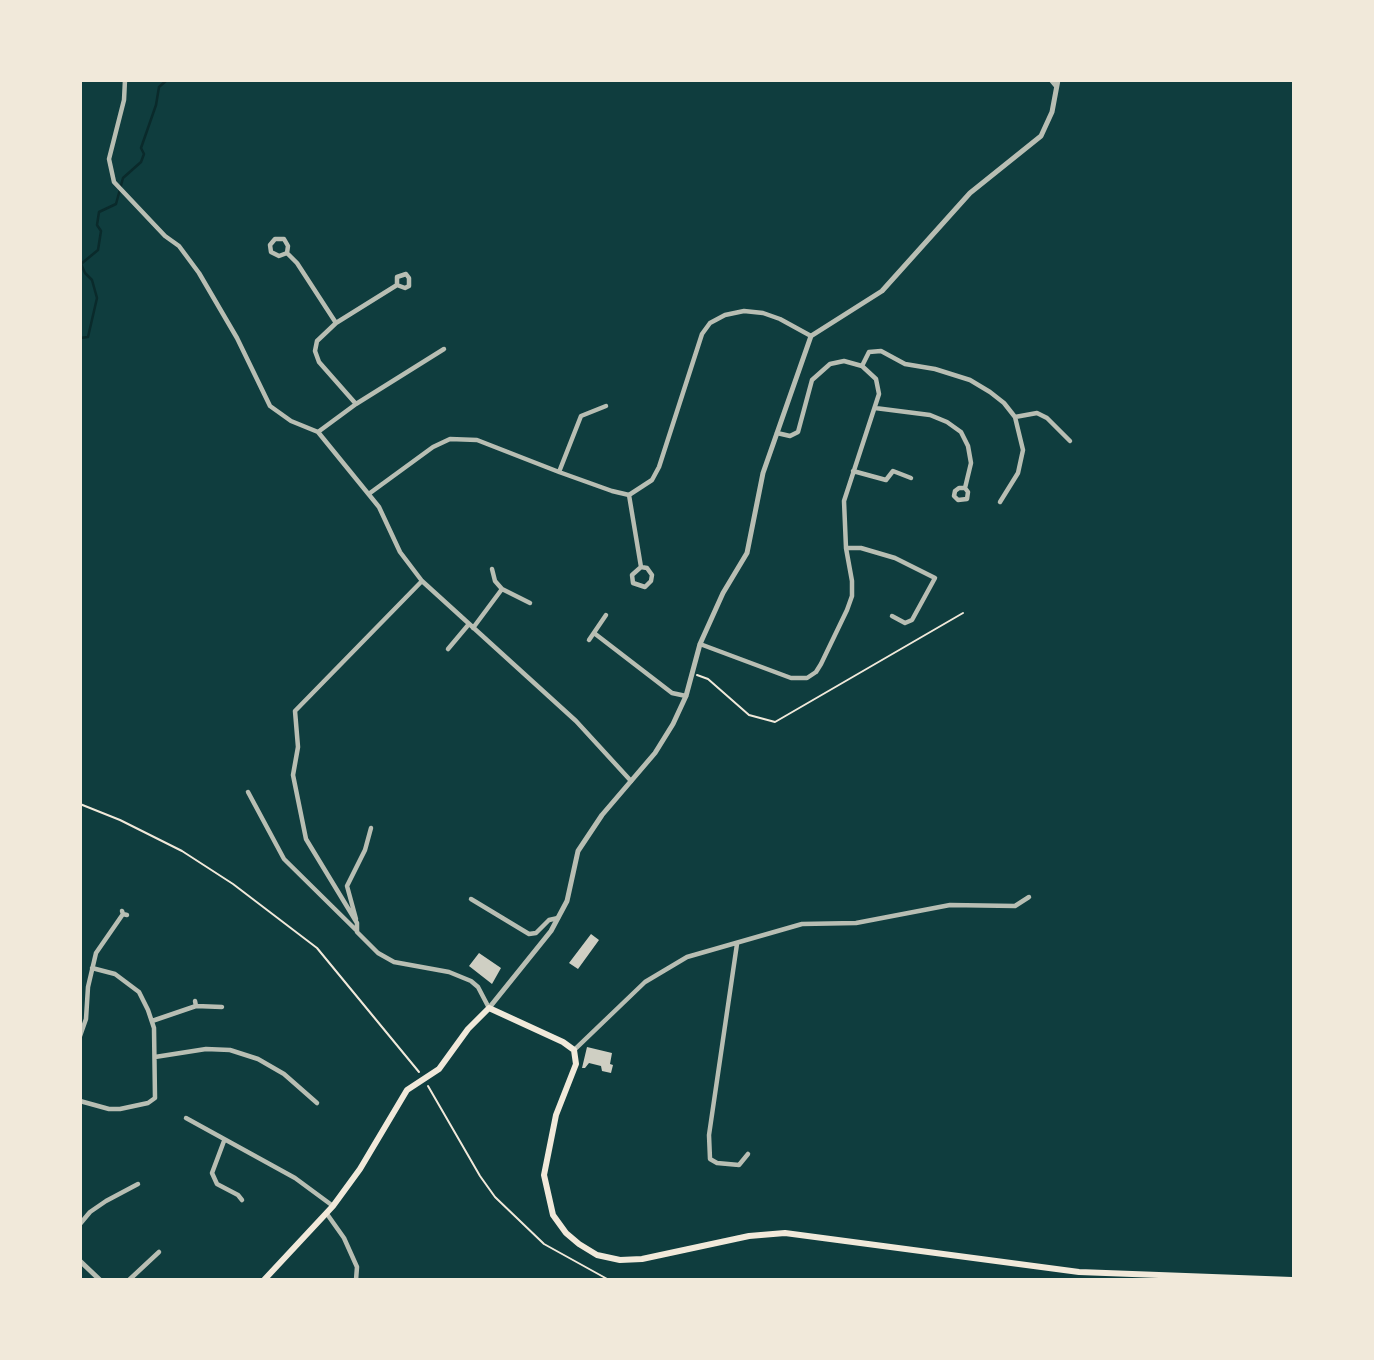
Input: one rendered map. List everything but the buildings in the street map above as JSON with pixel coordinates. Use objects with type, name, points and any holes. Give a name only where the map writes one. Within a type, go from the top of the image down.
[{"type":"main road","points":[[264,1279],[327,1214],[359,1169],[407,1090],[439,1069],[468,1029],[489,1008],[563,1042],[574,1050],[576,1064],[556,1115],[544,1175],[553,1215],[566,1233],[597,1255],[620,1260],[642,1259],[749,1236],[785,1233],[1079,1272],[1292,1279]]},
{"type":"street","points":[[125,80],[124,100],[109,159],[114,182],[179,246],[198,273],[237,338],[270,406],[291,421],[318,432],[379,507],[400,552],[422,581],[576,721],[631,781]]},
{"type":"street","points":[[248,792],[284,859],[377,953],[394,962],[449,972],[471,981],[478,987],[489,1008],[551,931],[567,901],[578,851],[602,815],[655,753],[673,724],[686,696],[700,644],[723,593],[747,552],[762,473],[811,336],[882,291],[970,193],[1041,136],[1052,112],[1057,83],[1051,80]]},
{"type":"street","points":[[275,239],[284,239],[288,246],[286,253],[279,256],[271,252],[270,245],[275,239]]},
{"type":"street","points":[[286,253],[297,263],[336,323]]},
{"type":"street","points":[[356,404],[319,362],[315,351],[317,341],[336,323],[397,285]]},
{"type":"street","points":[[369,493],[433,447],[450,439],[477,440],[559,472],[629,495],[652,480],[659,467],[702,334],[710,323],[725,315],[744,311],[763,313],[811,336]]},
{"type":"street","points":[[318,432],[356,404],[444,349]]},
{"type":"street","points":[[862,366],[869,352],[881,351],[905,364],[935,369],[970,380],[1004,403],[1015,417],[1023,450],[1018,473],[1000,502]]},
{"type":"street","points":[[700,644],[791,678],[807,678],[821,664],[852,596],[844,501],[876,408],[879,394],[876,379],[862,366],[844,361],[830,364],[812,380],[798,432],[790,436],[777,433]]},
{"type":"street","points":[[559,472],[581,416],[606,406]]},
{"type":"street","points":[[876,408],[930,415],[961,432],[968,446],[971,463],[965,488]]},
{"type":"street","points":[[1015,417],[1037,413],[1047,418],[1070,441]]},
{"type":"street","points":[[853,471],[886,480],[893,471],[911,478]]},
{"type":"street","points":[[629,495],[641,567]]},
{"type":"street","points":[[846,548],[862,548],[895,558],[935,578],[912,620],[905,623],[892,616]]},
{"type":"street","points":[[641,567],[648,568],[652,575],[651,581],[645,587],[633,583],[632,575],[641,567]]},
{"type":"street","points":[[492,569],[495,580],[502,589],[530,603]]},
{"type":"street","points":[[357,923],[306,839],[293,775],[298,747],[295,711],[422,581]]},
{"type":"street","points":[[448,649],[502,589]]},
{"type":"street","points":[[589,640],[606,615]]},
{"type":"street","points":[[594,633],[671,693],[686,696]]},
{"type":"street","points":[[357,932],[347,886],[365,850],[372,828]]},
{"type":"street","points":[[574,1050],[645,982],[687,957],[802,924],[856,923],[950,905],[1015,906],[1029,897]]},
{"type":"street","points":[[471,899],[529,934],[536,933],[549,920],[558,918]]},
{"type":"street","points":[[80,1036],[86,1019],[88,987],[96,953],[124,913]]},
{"type":"street","points":[[737,944],[709,1135],[710,1159],[717,1163],[739,1165],[748,1154]]},
{"type":"street","points":[[80,1101],[109,1109],[120,1109],[155,1098],[152,1021],[139,992],[115,974],[92,968]]},
{"type":"street","points":[[152,1021],[195,1004],[222,1007]]},
{"type":"street","points":[[155,1057],[206,1049],[230,1050],[258,1059],[284,1074],[317,1103]]},
{"type":"street","points":[[301,1098],[306,1092]]},
{"type":"street","points":[[186,1118],[295,1178],[333,1206]]},
{"type":"street","points":[[224,1141],[212,1173],[216,1184],[243,1200]]},
{"type":"street","points":[[80,1224],[90,1212],[138,1184]]},
{"type":"street","points":[[238,1195],[241,1186]]},
{"type":"street","points":[[327,1214],[344,1238],[357,1267],[356,1279]]},
{"type":"street","points":[[129,1279],[159,1252]]},
{"type":"street","points":[[80,1261],[98,1279]]},
{"type":"path","points":[[691,673],[708,679],[749,715],[775,722],[963,613]]},
{"type":"path","points":[[80,804],[120,820],[182,851],[233,884],[317,948],[419,1072]]},
{"type":"path","points":[[426,1083],[480,1176],[503,1205],[544,1244],[609,1279]]},
{"type":"waterway","points":[[80,338],[88,337],[97,298],[92,280],[81,264],[98,250],[101,231],[97,225],[99,212],[116,204],[123,178],[141,162],[144,154],[141,148],[156,105],[159,87],[167,80]]}]
